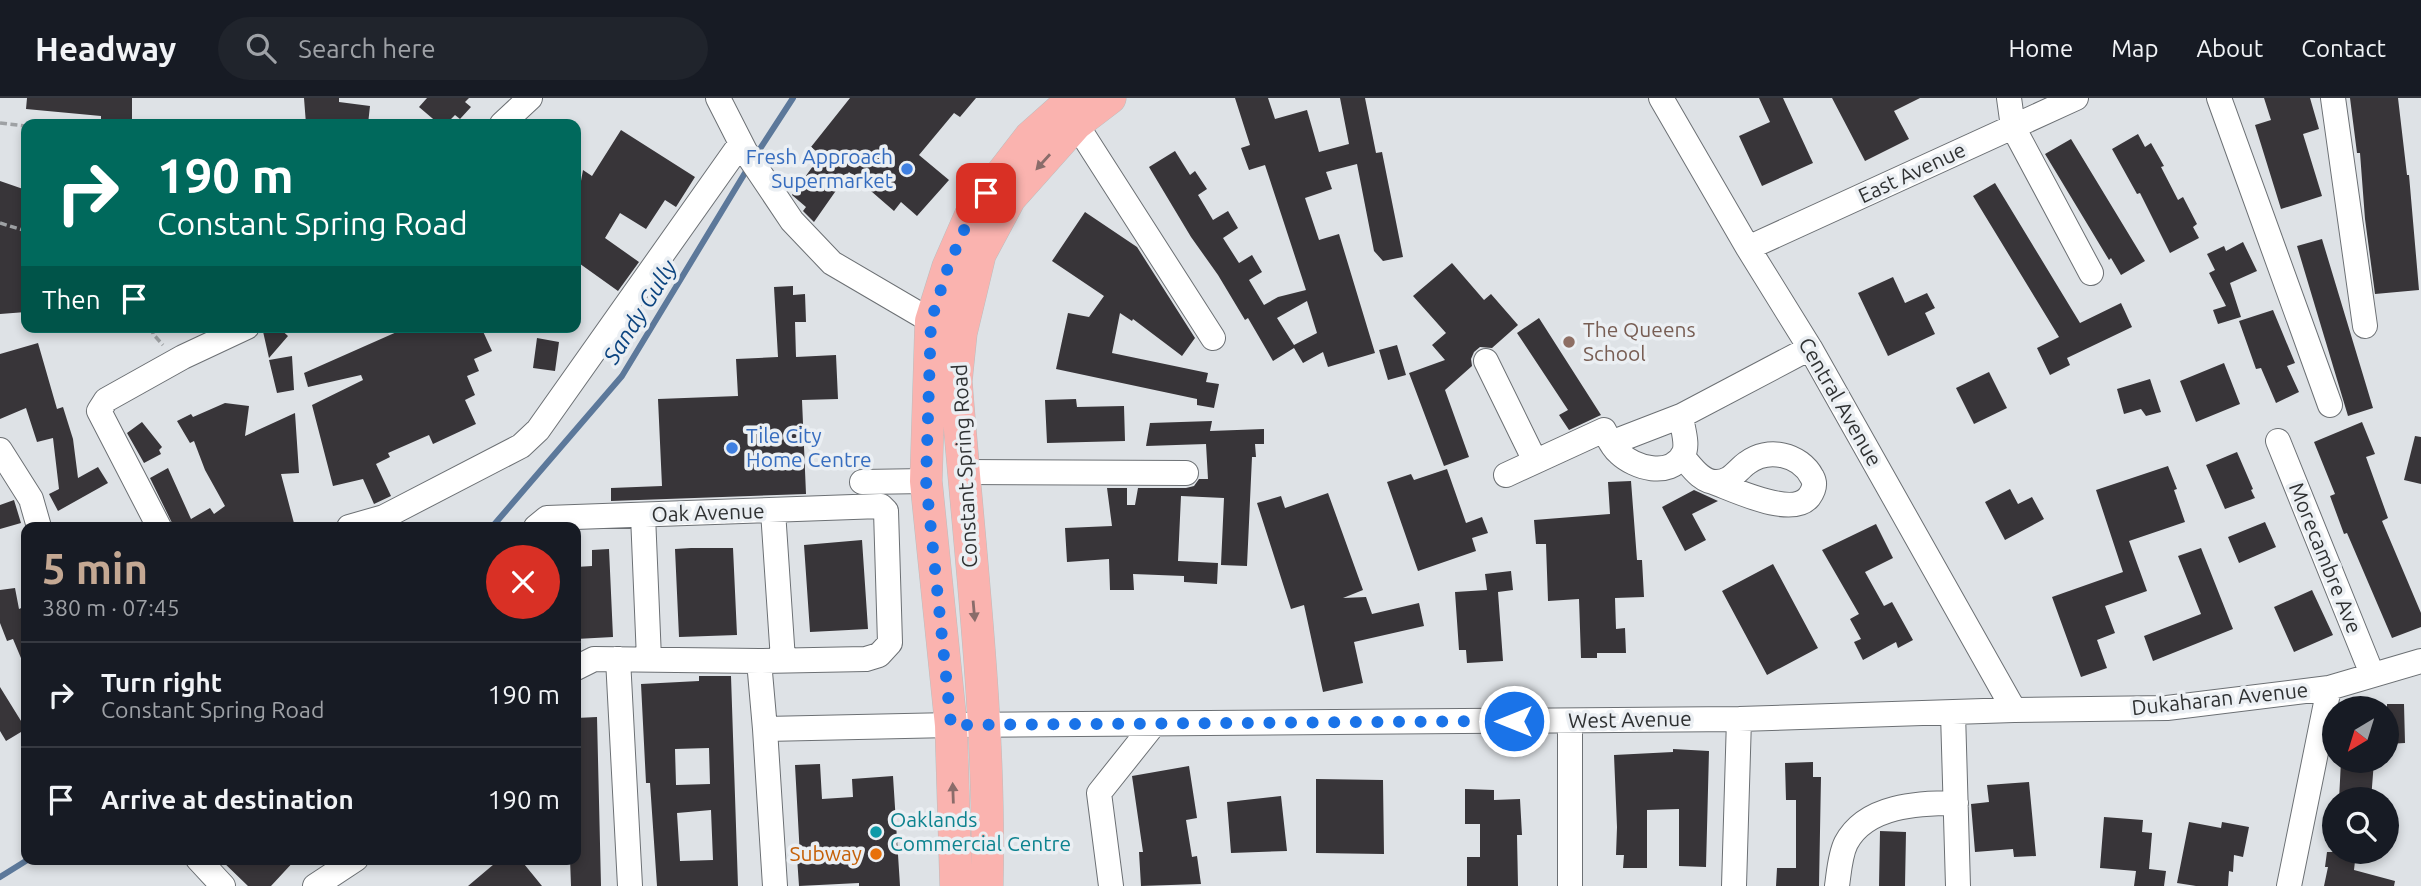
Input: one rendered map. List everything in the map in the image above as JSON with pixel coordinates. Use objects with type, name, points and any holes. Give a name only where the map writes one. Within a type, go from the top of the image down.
[{"type":"main road","name":"Constant Spring Road","points":[[956,886],[951,725],[926,481],[931,321],[948,267],[972,212],[1030,137],[1075,111],[1110,98]]},
{"type":"main road","name":"Constant Spring Road","points":[[987,886],[988,826],[984,725],[956,381],[961,333],[979,254],[1010,198],[1075,111]]},
{"type":"street","points":[[507,119],[530,98]]},
{"type":"street","points":[[718,98],[743,147],[783,208],[832,263],[931,321]]},
{"type":"street","name":"Central Avenue","points":[[1661,98],[1810,348],[2014,710]]},
{"type":"street","points":[[2009,98],[2012,127],[2091,273]]},
{"type":"street","name":"East Avenue","points":[[1748,248],[2076,98]]},
{"type":"street","points":[[2219,98],[2330,405]]},
{"type":"street","points":[[2333,98],[2365,326]]},
{"type":"street","points":[[1075,111],[1213,338]]},
{"type":"street","points":[[366,522],[384,517],[521,446],[538,430],[743,147]]},
{"type":"street","points":[[156,522],[99,411],[106,400],[183,356],[234,333]]},
{"type":"street","points":[[1611,443],[1681,416],[1810,348]]},
{"type":"street","points":[[1486,361],[1535,461]]},
{"type":"street","points":[[1506,475],[1604,430],[1619,454],[1638,465],[1652,469],[1665,468],[1682,456],[1685,446],[1681,416]]},
{"type":"street","name":"Morecambre Ave","points":[[2278,441],[2372,674]]},
{"type":"street","points":[[0,450],[31,499],[38,522]]},
{"type":"street","points":[[1682,456],[1705,480],[1713,482]]},
{"type":"street","points":[[963,472],[1186,473]]},
{"type":"street","points":[[862,482],[926,481]]},
{"type":"street","name":"Oak Avenue","points":[[542,522],[547,518],[884,507],[890,643],[878,655],[866,659],[783,660]]},
{"type":"street","points":[[581,666],[594,659],[783,660],[773,511]]},
{"type":"street","points":[[643,515],[649,659]]},
{"type":"street","points":[[618,659],[630,886]]},
{"type":"street","points":[[759,661],[775,886]]},
{"type":"street","name":"Dukaharan Avenue","points":[[2014,710],[2167,708],[2329,688],[2421,661]]},
{"type":"street","points":[[2289,886],[2329,688]]},
{"type":"street","name":"West Avenue","points":[[765,729],[1739,719],[2014,710]]},
{"type":"street","points":[[1953,713],[1958,886]]},
{"type":"street","points":[[1734,886],[1739,719]]},
{"type":"street","points":[[1570,721],[1570,886]]},
{"type":"street","points":[[1111,886],[1099,793],[1154,724]]},
{"type":"street","points":[[1837,886],[1846,843],[1870,817],[1906,806],[1956,803]]},
{"type":"street","points":[[204,865],[223,886]]},
{"type":"street","points":[[315,886],[346,865]]},
{"type":"path","points":[[0,123],[21,125]]},
{"type":"path","points":[[0,223],[21,229]]},
{"type":"building","points":[[27,98],[132,98],[132,119],[101,119],[101,116],[26,109]]},
{"type":"building","points":[[304,98],[339,98],[339,102],[370,106],[369,119],[306,119]]},
{"type":"building","points":[[427,98],[469,98],[465,102],[471,107],[460,119],[455,115],[451,119],[433,119],[419,107]]},
{"type":"building","points":[[850,98],[976,98],[960,117],[954,113],[919,155],[949,180],[917,216],[901,202],[894,211],[849,172],[814,222],[803,211],[806,207],[792,195],[821,155],[811,147]]},
{"type":"building","points":[[1235,98],[1268,98],[1275,119],[1307,110],[1319,152],[1349,144],[1340,98],[1365,98],[1376,153],[1382,152],[1403,257],[1383,261],[1374,251],[1357,164],[1326,172],[1332,189],[1305,198],[1319,240],[1339,234],[1375,353],[1328,367],[1323,352],[1303,363],[1294,348],[1273,361],[1248,318],[1245,320],[1191,237],[1149,167],[1175,151],[1190,175],[1195,171],[1207,189],[1198,195],[1213,220],[1228,211],[1238,228],[1223,238],[1239,263],[1252,255],[1262,272],[1249,280],[1264,305],[1278,297],[1306,290],[1265,165],[1249,170],[1241,148],[1250,145]],"holes":[[[1307,301],[1317,333],[1294,345],[1277,318]]]},
{"type":"building","points":[[1759,98],[1783,98],[1813,163],[1762,186],[1739,136],[1770,122]]},
{"type":"building","points":[[1832,98],[1920,98],[1894,111],[1909,139],[1865,161]]},
{"type":"building","points":[[2264,98],[2310,98],[2319,129],[2303,134],[2322,196],[2281,209],[2255,125],[2271,120]]},
{"type":"building","points":[[2350,98],[2398,98],[2409,175],[2419,290],[2375,294],[2360,153],[2357,153]]},
{"type":"building","points":[[621,130],[695,177],[676,207],[665,200],[646,229],[620,213],[605,238],[639,262],[618,291],[581,265],[583,170],[592,176]]},
{"type":"building","points":[[2138,134],[2145,147],[2151,143],[2178,200],[2183,197],[2197,224],[2193,227],[2199,238],[2170,253],[2140,193],[2137,194],[2112,149]]},
{"type":"building","points":[[2071,139],[2145,261],[2121,275],[2111,258],[2109,260],[2045,154]]},
{"type":"building","points":[[0,181],[21,188],[21,312],[0,314]]},
{"type":"building","points":[[1995,183],[2080,323],[2121,303],[2132,327],[2067,358],[2070,365],[2050,375],[2037,348],[2059,337],[1973,196]]},
{"type":"building","points":[[1085,212],[1137,247],[1195,338],[1182,356],[1133,319],[1132,321],[1120,313],[1112,353],[1208,373],[1206,382],[1219,384],[1214,408],[1197,405],[1197,399],[1056,369],[1068,313],[1089,317],[1104,296],[1052,261]]},
{"type":"building","points":[[2322,239],[2373,408],[2348,416],[2297,246]]},
{"type":"building","points":[[2243,242],[2257,271],[2230,283],[2241,317],[2218,324],[2213,310],[2226,306],[2209,273],[2215,270],[2207,254],[2224,246],[2226,251]]},
{"type":"building","points":[[1452,263],[1484,300],[1491,294],[1518,325],[1492,348],[1480,347],[1474,352],[1472,366],[1445,390],[1469,457],[1444,466],[1409,373],[1445,360],[1432,345],[1446,333],[1413,296]]},
{"type":"building","points":[[1893,277],[1905,303],[1927,293],[1935,308],[1925,313],[1935,334],[1888,356],[1858,293]]},
{"type":"building","name":"Tile City Home Centre","points":[[793,286],[793,295],[805,294],[806,322],[795,322],[796,357],[836,355],[838,399],[802,400],[806,494],[611,501],[611,488],[662,486],[658,399],[738,396],[736,359],[778,357],[774,287]]},
{"type":"building","points":[[2273,310],[2295,363],[2287,366],[2299,392],[2276,403],[2261,368],[2256,369],[2239,321]]},
{"type":"building","points":[[1539,318],[1601,415],[1569,430],[1559,415],[1568,410],[1517,333]]},
{"type":"building","points":[[263,333],[285,333],[288,336],[269,358]]},
{"type":"building","points":[[394,333],[484,333],[492,351],[474,359],[479,371],[467,376],[475,395],[465,400],[476,424],[433,444],[429,435],[388,453],[390,457],[376,464],[391,496],[374,504],[363,479],[333,486],[312,405],[363,380],[361,375],[308,387],[304,373]]},
{"type":"building","points":[[537,338],[559,342],[555,371],[533,368]]},
{"type":"building","points":[[38,343],[57,409],[63,407],[73,439],[78,478],[98,467],[108,483],[58,511],[49,494],[59,489],[53,438],[37,442],[26,408],[0,419],[0,354]]},
{"type":"building","points":[[1397,345],[1406,375],[1388,380],[1379,350]]},
{"type":"building","points":[[292,356],[294,390],[277,393],[269,360]]},
{"type":"building","points":[[2224,363],[2240,404],[2196,422],[2180,381]]},
{"type":"building","points":[[1989,372],[2007,408],[1974,424],[1956,388]]},
{"type":"building","points":[[2150,379],[2161,412],[2146,416],[2141,409],[2124,414],[2117,389]]},
{"type":"building","points":[[1076,399],[1077,407],[1124,406],[1125,441],[1047,443],[1045,400]]},
{"type":"building","points":[[225,403],[249,406],[245,436],[295,413],[299,473],[281,474],[294,522],[172,522],[150,478],[168,468],[191,519],[210,508],[214,514],[225,506],[205,470],[194,441],[190,443],[177,421],[191,414],[193,417]]},
{"type":"building","points":[[1212,421],[1210,431],[1264,429],[1264,444],[1255,444],[1256,457],[1252,457],[1247,566],[1221,565],[1224,498],[1181,496],[1178,561],[1218,563],[1217,584],[1184,582],[1184,576],[1133,574],[1134,590],[1110,590],[1109,559],[1067,562],[1065,528],[1112,526],[1107,488],[1127,488],[1127,505],[1135,505],[1138,488],[1186,488],[1194,486],[1199,479],[1208,479],[1206,444],[1146,446],[1150,423]]},
{"type":"building","points":[[142,422],[162,447],[159,450],[161,454],[144,463],[127,433]]},
{"type":"building","points":[[2362,422],[2375,454],[2366,457],[2388,518],[2382,521],[2421,613],[2421,627],[2392,638],[2347,533],[2344,534],[2330,496],[2335,494],[2314,442]]},
{"type":"building","points":[[2415,436],[2421,437],[2421,484],[2404,480]]},
{"type":"building","points":[[2237,452],[2255,498],[2225,509],[2206,465]]},
{"type":"building","points":[[2168,466],[2185,522],[2129,541],[2147,591],[2105,606],[2115,633],[2097,640],[2107,668],[2081,677],[2052,597],[2123,572],[2096,490]]},
{"type":"building","points":[[1447,469],[1466,523],[1482,517],[1488,533],[1472,538],[1476,551],[1418,571],[1387,482],[1411,474],[1414,480]]},
{"type":"building","points":[[1631,481],[1637,560],[1642,560],[1644,597],[1615,598],[1616,629],[1625,628],[1626,653],[1597,653],[1597,658],[1581,658],[1579,599],[1548,601],[1546,544],[1536,544],[1534,520],[1610,514],[1608,482]]},
{"type":"building","points":[[2010,489],[2018,504],[2032,497],[2044,519],[2005,540],[1985,502]]},
{"type":"building","points":[[1694,490],[1718,501],[1692,514],[1706,540],[1685,551],[1662,507]]},
{"type":"building","points":[[1328,493],[1363,590],[1343,598],[1366,597],[1372,614],[1419,603],[1424,626],[1354,642],[1363,683],[1323,692],[1304,605],[1291,609],[1257,503],[1281,496],[1285,508]]},
{"type":"building","points":[[14,500],[21,523],[0,529],[0,505]]},
{"type":"building","points":[[2265,522],[2276,547],[2239,563],[2228,537]]},
{"type":"building","points":[[1876,524],[1893,558],[1865,572],[1884,606],[1892,602],[1913,640],[1898,648],[1896,642],[1863,660],[1854,642],[1861,639],[1850,619],[1859,614],[1822,550]]},
{"type":"building","points":[[862,540],[868,629],[810,632],[804,545]]},
{"type":"building","points":[[733,548],[737,635],[679,637],[675,549]]},
{"type":"building","points":[[2201,548],[2233,629],[2153,661],[2144,636],[2201,614],[2178,556]]},
{"type":"building","points":[[609,549],[613,637],[581,639],[581,567],[592,566],[592,550]]},
{"type":"building","points":[[1773,564],[1818,648],[1767,675],[1722,591]]},
{"type":"building","points":[[1511,571],[1513,590],[1498,592],[1503,661],[1467,663],[1466,650],[1459,650],[1455,592],[1487,590],[1485,574]]},
{"type":"building","points":[[15,588],[19,609],[21,608],[21,658],[13,639],[7,641],[0,623],[0,590]]},
{"type":"building","points":[[2312,590],[2333,635],[2294,652],[2274,607]]},
{"type":"building","points":[[699,676],[731,676],[738,886],[657,886],[650,783],[646,783],[641,684],[699,681]],"holes":[[[709,748],[710,784],[676,785],[675,749]],[[711,810],[713,860],[680,861],[677,813]]]},
{"type":"building","points":[[0,687],[21,721],[21,732],[6,741],[0,731]]},
{"type":"building","points":[[2399,704],[2404,704],[2405,743],[2399,743]]},
{"type":"building","points":[[597,717],[601,886],[571,886],[570,865],[581,865],[581,718]]},
{"type":"building","points":[[1673,749],[1709,751],[1706,867],[1679,866],[1679,809],[1647,810],[1647,868],[1623,868],[1624,855],[1616,855],[1614,755],[1673,752]]},
{"type":"building","points":[[1813,762],[1813,777],[1821,777],[1819,886],[1776,886],[1777,868],[1796,868],[1796,800],[1786,800],[1785,763]]},
{"type":"building","points":[[820,764],[822,799],[853,797],[852,779],[893,776],[900,886],[859,886],[859,883],[799,886],[795,765]]},
{"type":"building","points":[[1189,766],[1197,818],[1186,820],[1192,857],[1197,856],[1201,884],[1141,886],[1139,852],[1143,852],[1132,776]]},
{"type":"building","points":[[2340,774],[2373,774],[2372,787],[2340,787]]},
{"type":"building","points":[[1316,779],[1383,780],[1384,854],[1316,853]]},
{"type":"building","points":[[2029,782],[2036,856],[2014,857],[2013,849],[1975,852],[1971,804],[1989,802],[1987,785]]},
{"type":"building","points":[[1465,789],[1494,790],[1494,800],[1520,799],[1522,835],[1517,835],[1518,886],[1467,886],[1467,857],[1480,857],[1480,824],[1465,824]]},
{"type":"building","points":[[1281,796],[1287,851],[1231,853],[1227,802]]},
{"type":"building","points":[[2104,817],[2143,820],[2142,832],[2152,833],[2149,869],[2166,871],[2164,886],[2134,886],[2136,871],[2100,868]]},
{"type":"building","points":[[2189,822],[2221,828],[2222,822],[2249,827],[2243,857],[2234,855],[2233,872],[2229,871],[2228,886],[2177,883]]},
{"type":"building","points":[[1880,831],[1906,832],[1905,886],[1879,886]]},
{"type":"building","points":[[2325,864],[2355,864],[2354,870],[2395,881],[2394,886],[2324,886],[2328,867],[2325,867]]},
{"type":"building","points":[[226,865],[290,865],[271,886],[248,886]]},
{"type":"building","points":[[493,865],[525,865],[542,886],[468,886]]},
{"type":"waterway","name":"Sandy Gully","points":[[756,155],[793,98]]},
{"type":"waterway","name":"Sandy Gully","points":[[496,522],[622,376],[748,168]]},
{"type":"waterway","name":"Sandy Gully","points":[[0,877],[21,864]]},
{"type":"place","name":"Fresh Approach Supermarket","points":[[907,169]]},
{"type":"place","name":"The Queens School","points":[[1569,342]]},
{"type":"place","name":"Tile City Home Centre","points":[[732,448]]},
{"type":"place","name":"Oaklands Commercial Centre","points":[[876,832]]},
{"type":"place","name":"Subway","points":[[876,854]]},
{"type":"route","points":[[986,193],[972,212],[948,267],[931,321],[926,481],[951,725],[1514,721]]}]
